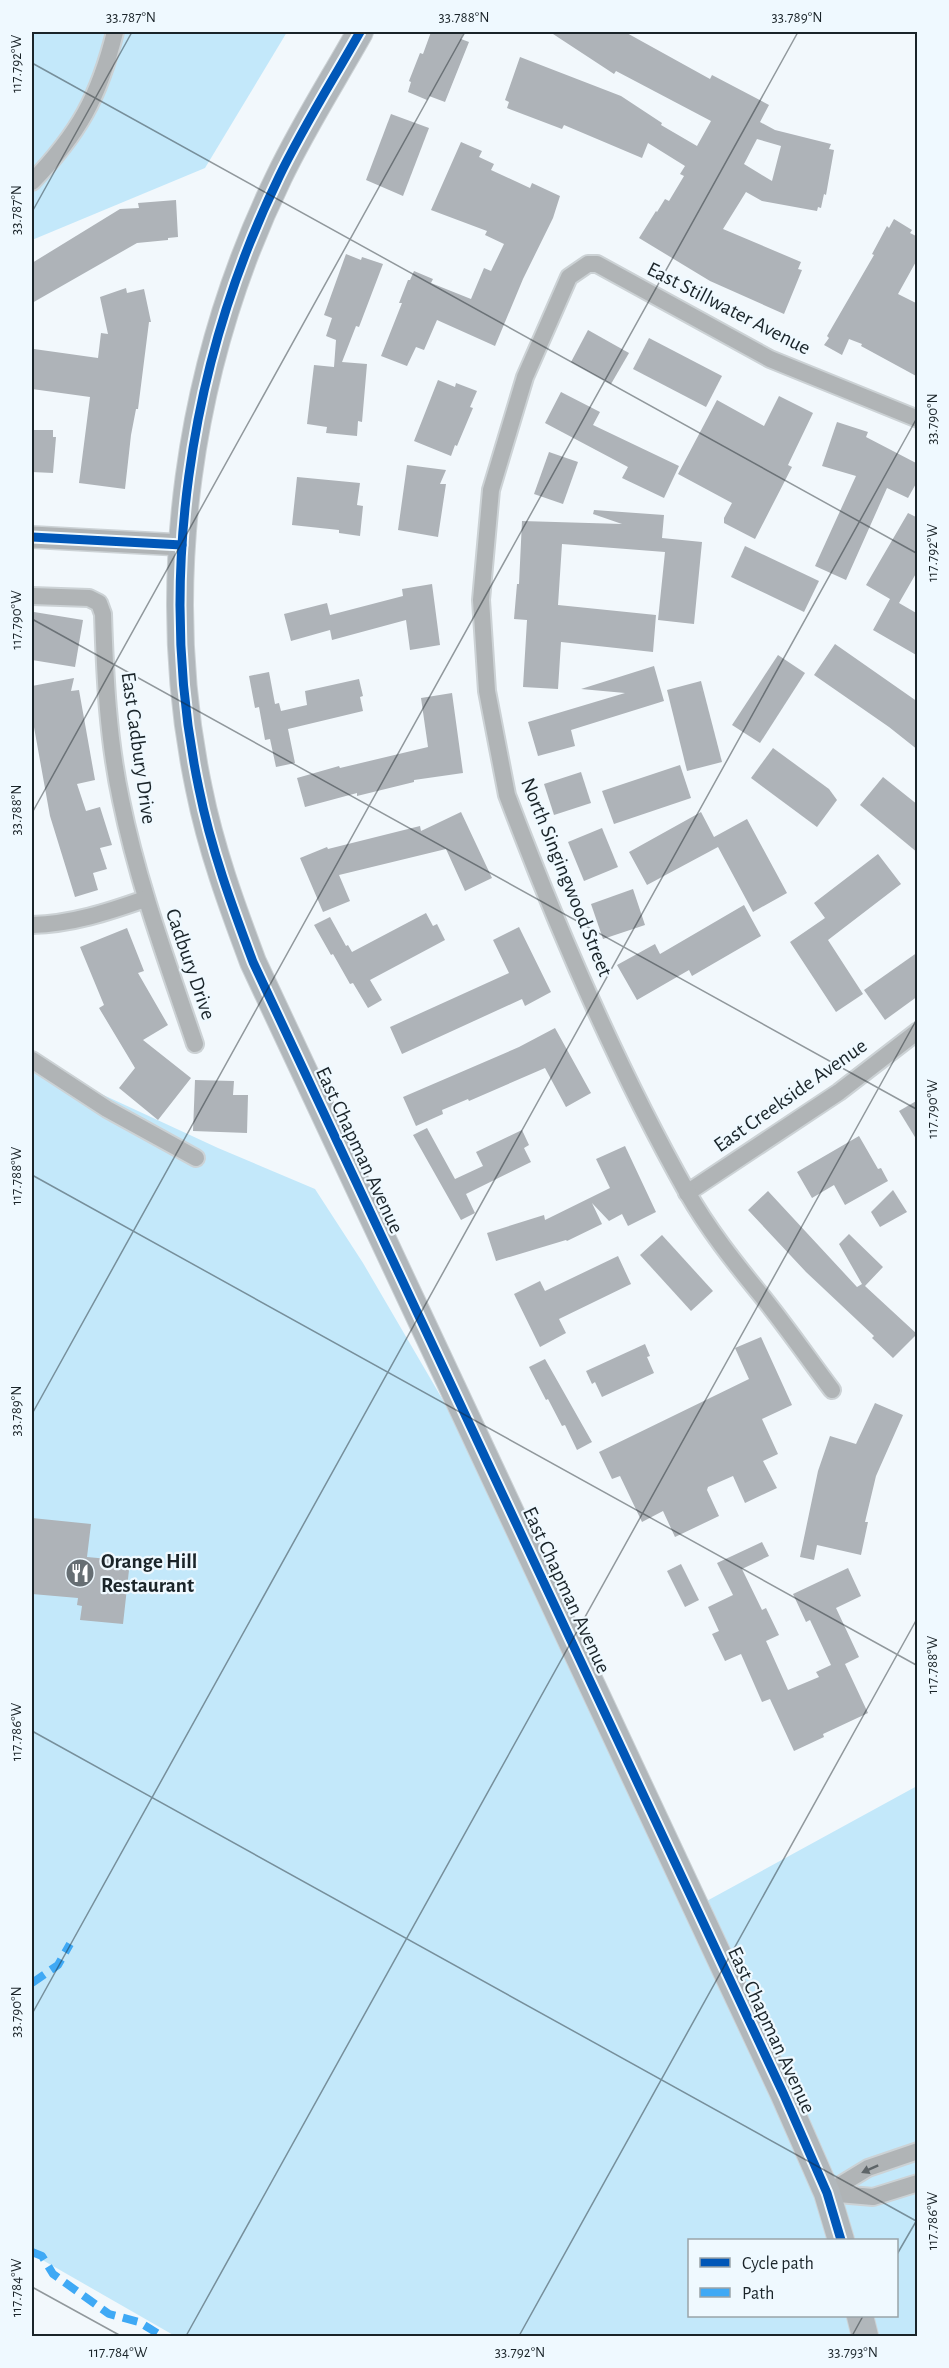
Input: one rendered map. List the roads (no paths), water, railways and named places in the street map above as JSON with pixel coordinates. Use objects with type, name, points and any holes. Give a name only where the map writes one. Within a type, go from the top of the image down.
[{"type":"main road","name":"East Chapman Avenue","points":[[360,32],[279,177],[234,287],[210,367],[198,421],[182,545],[180,611],[182,666],[198,787],[208,831],[253,962],[784,2095],[827,2193],[841,2239]]},
{"type":"main road","points":[[860,2317],[865,2337]]},
{"type":"street","points":[[32,182],[59,153],[87,112],[108,60],[115,32]]},
{"type":"street","name":"East Stillwater Avenue","points":[[588,264],[597,264],[770,359],[918,418]]},
{"type":"street","name":"North Singingwood Street","points":[[588,264],[569,277],[525,377],[490,490],[481,600],[487,691],[507,795],[538,877],[622,1067],[687,1194],[734,1264],[832,1390]]},
{"type":"street","points":[[32,537],[182,545]]},
{"type":"street","name":"East Cadbury Drive","points":[[32,596],[89,598],[99,603],[103,615],[105,693],[112,748],[121,800],[146,899]]},
{"type":"street","points":[[32,925],[51,925],[91,918],[146,899]]},
{"type":"street","name":"Cadbury Drive","points":[[146,899],[195,1044]]},
{"type":"street","name":"East Creekside Avenue","points":[[687,1194],[839,1092],[918,1031]]},
{"type":"street","points":[[32,1060],[107,1109],[196,1158]]},
{"type":"street","points":[[827,2193],[868,2168],[918,2151]]},
{"type":"street","points":[[827,2193],[873,2197],[918,2183]]},
{"type":"place","name":"Orange Hill Restaurant","points":[[80,1573]]}]
